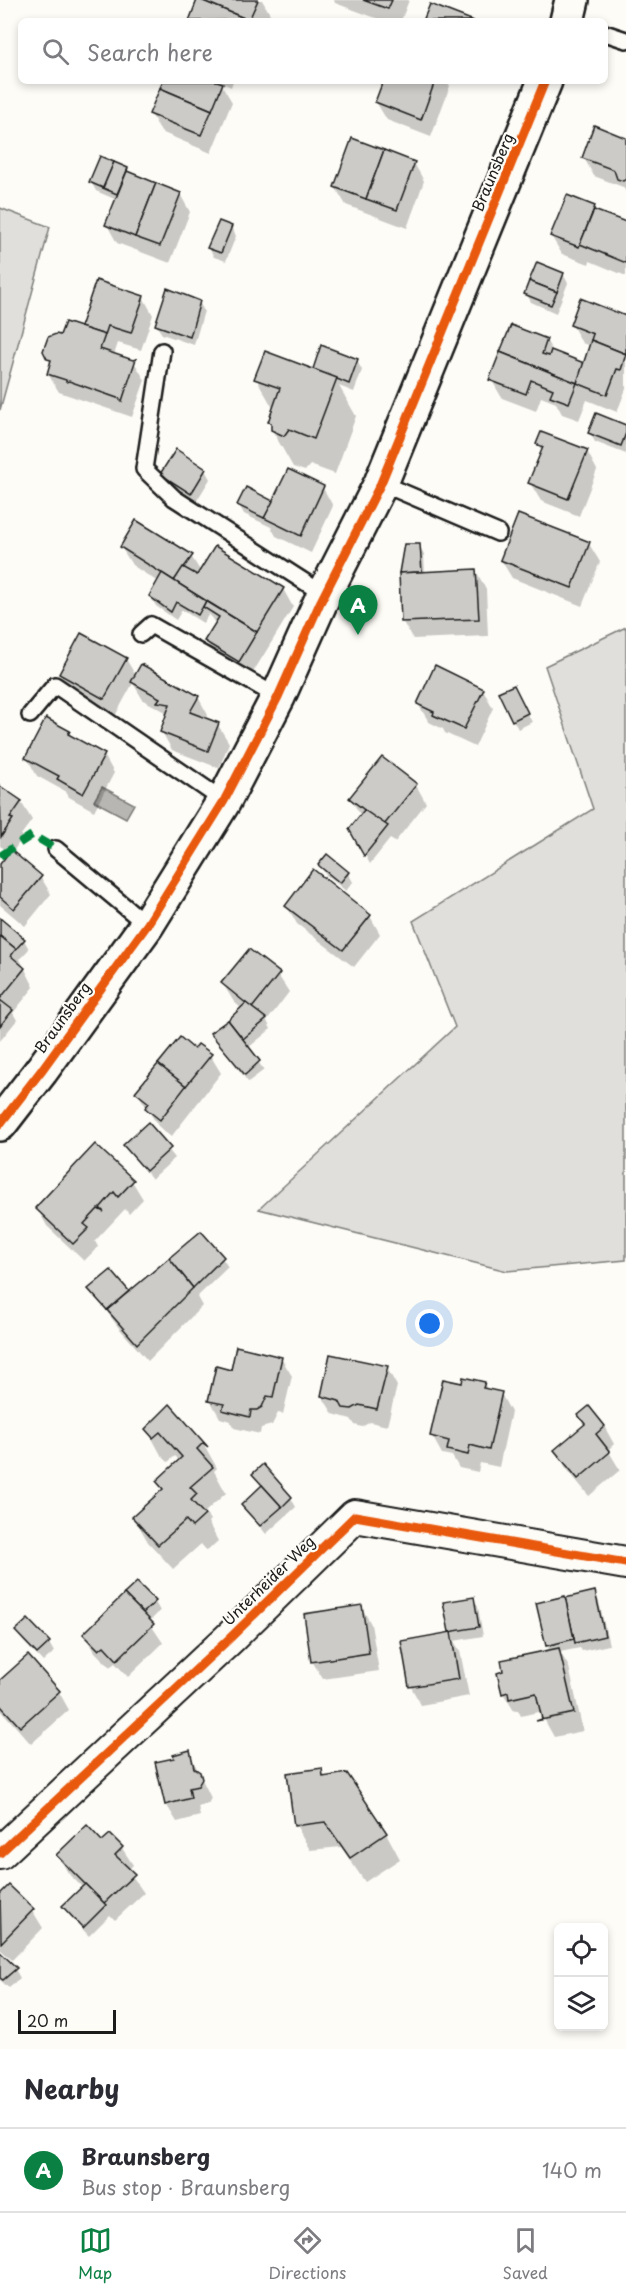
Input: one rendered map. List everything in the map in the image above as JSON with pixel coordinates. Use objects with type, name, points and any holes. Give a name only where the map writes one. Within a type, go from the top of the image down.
[{"type":"main road","points":[[569,18],[572,0]]},
{"type":"main road","name":"Braunsberg","points":[[0,1124],[147,925],[224,801],[278,697],[325,595],[381,483],[544,84]]},
{"type":"street","name":"Unterheider Weg","points":[[0,1853],[230,1638],[356,1516],[626,1563]]},
{"type":"lane","points":[[608,34],[626,40]]},
{"type":"lane","points":[[162,351],[144,469],[174,498],[325,595]]},
{"type":"lane","points":[[381,483],[498,533]]},
{"type":"lane","points":[[141,634],[151,625],[278,697]]},
{"type":"lane","points":[[30,715],[55,686],[224,801]]},
{"type":"lane","points":[[56,849],[147,925]]},
{"type":"shaded area","points":[[0,208],[50,227],[0,410]]},
{"type":"shaded area","points":[[626,627],[626,1260],[507,1271],[259,1209],[455,1027],[413,921],[593,809],[545,666]]},
{"type":"shaded area","points":[[102,787],[134,804],[126,818],[94,801]]},
{"type":"building","points":[[197,0],[201,0],[244,18],[190,18]]},
{"type":"building","points":[[201,0],[258,0],[250,18],[244,18]]},
{"type":"building","points":[[363,0],[392,0],[388,9]]},
{"type":"building","points":[[430,4],[466,18],[424,18]]},
{"type":"building","points":[[162,84],[223,84],[212,110],[160,88]]},
{"type":"building","points":[[382,84],[434,84],[421,120],[375,102]]},
{"type":"building","points":[[160,88],[212,110],[201,135],[149,114]]},
{"type":"building","points":[[594,125],[626,138],[626,179],[623,181],[617,179],[614,170],[582,158]]},
{"type":"building","points":[[352,138],[384,150],[366,199],[334,187]]},
{"type":"building","points":[[384,150],[415,162],[397,210],[366,199]]},
{"type":"building","points":[[100,156],[114,162],[103,188],[89,182]]},
{"type":"building","points":[[114,162],[128,168],[117,194],[103,188]]},
{"type":"building","points":[[127,171],[156,183],[135,237],[105,225]]},
{"type":"building","points":[[156,183],[181,193],[160,246],[135,237]]},
{"type":"building","points":[[567,195],[595,206],[579,247],[550,236]]},
{"type":"building","points":[[594,210],[626,222],[626,263],[580,244]]},
{"type":"building","points":[[219,221],[232,226],[221,253],[207,248]]},
{"type":"building","points":[[537,262],[564,273],[557,292],[529,281]]},
{"type":"building","points":[[96,280],[144,296],[131,333],[108,326],[105,335],[80,327]]},
{"type":"building","points":[[529,281],[557,292],[551,305],[524,294]]},
{"type":"building","points":[[167,288],[200,301],[190,337],[155,325]]},
{"type":"building","points":[[580,298],[626,316],[626,354],[591,340],[593,334],[570,325]]},
{"type":"building","points":[[65,322],[105,335],[100,349],[136,359],[122,401],[47,374],[51,360],[47,359],[43,351],[48,337],[60,335]]},
{"type":"building","points":[[511,325],[547,339],[542,354],[549,356],[551,350],[584,363],[577,383],[500,352]]},
{"type":"building","points":[[591,340],[626,354],[621,370],[617,369],[607,395],[577,383]]},
{"type":"building","points":[[321,345],[358,359],[349,384],[313,369]]},
{"type":"building","points":[[265,351],[337,378],[314,439],[289,429],[284,436],[271,430],[271,423],[268,422],[280,388],[254,379]]},
{"type":"building","points":[[500,352],[577,383],[569,403],[550,396],[553,389],[531,380],[526,394],[489,380]]},
{"type":"building","points":[[596,413],[626,425],[626,433],[621,446],[588,433]]},
{"type":"building","points":[[541,432],[588,450],[568,499],[528,483],[543,447],[536,444]]},
{"type":"building","points":[[176,449],[206,469],[191,494],[160,474]]},
{"type":"building","points":[[288,469],[324,486],[301,536],[264,518]]},
{"type":"building","points":[[246,487],[273,501],[264,518],[237,505]]},
{"type":"building","points":[[518,514],[590,542],[572,588],[500,560]]},
{"type":"building","points":[[136,520],[193,555],[174,581],[120,547]]},
{"type":"building","points":[[404,544],[420,544],[422,572],[399,573]]},
{"type":"building","points":[[215,546],[284,588],[257,632],[174,581],[183,567],[197,575]]},
{"type":"building","points":[[476,569],[479,619],[401,622],[399,573]]},
{"type":"building","points":[[162,573],[206,601],[198,615],[176,602],[171,612],[149,596]]},
{"type":"building","points":[[206,601],[257,632],[239,662],[204,641],[219,617],[203,607]]},
{"type":"building","points":[[81,633],[127,658],[104,699],[59,674]]},
{"type":"building","points":[[141,664],[199,696],[190,712],[219,723],[208,751],[160,732],[170,704],[157,702],[160,698],[131,682]]},
{"type":"building","points":[[435,665],[484,689],[464,729],[433,715],[434,712],[417,704]]},
{"type":"building","points":[[514,685],[528,713],[512,721],[498,692]]},
{"type":"building","points":[[46,718],[70,731],[68,734],[105,754],[83,794],[57,779],[59,776],[25,758]]},
{"type":"building","points":[[382,757],[417,784],[384,825],[349,798]]},
{"type":"building","points":[[0,786],[22,801],[1,837]]},
{"type":"building","points":[[364,810],[388,826],[364,856],[349,829]]},
{"type":"building","points":[[11,850],[42,876],[14,909],[0,897],[0,864]]},
{"type":"building","points":[[327,854],[349,872],[340,883],[318,865]]},
{"type":"building","points":[[313,869],[371,915],[343,950],[285,906]]},
{"type":"building","points":[[0,918],[25,939],[16,949],[0,936]]},
{"type":"building","points":[[0,936],[16,949],[11,956],[25,968],[0,999]]},
{"type":"building","points":[[249,949],[280,973],[252,1008],[221,983]]},
{"type":"building","points":[[0,1000],[13,1010],[0,1026]]},
{"type":"building","points":[[246,1003],[267,1019],[243,1039],[228,1020]]},
{"type":"building","points":[[228,1020],[260,1061],[245,1075],[210,1033]]},
{"type":"building","points":[[180,1037],[194,1049],[198,1044],[212,1054],[186,1086],[158,1064]]},
{"type":"building","points":[[158,1064],[186,1086],[160,1120],[145,1108],[149,1103],[135,1092]]},
{"type":"building","points":[[148,1122],[171,1148],[146,1171],[123,1145]]},
{"type":"building","points":[[95,1144],[134,1180],[118,1197],[114,1192],[100,1208],[104,1212],[98,1209],[84,1224],[89,1228],[73,1244],[35,1208]]},
{"type":"building","points":[[201,1231],[224,1257],[193,1288],[169,1258]]},
{"type":"building","points":[[169,1258],[193,1288],[137,1344],[107,1310]]},
{"type":"building","points":[[111,1270],[129,1291],[107,1310],[88,1289]]},
{"type":"building","points":[[236,1346],[282,1357],[273,1397],[267,1396],[262,1407],[251,1410],[250,1417],[222,1410],[224,1404],[208,1401],[216,1366],[231,1370]]},
{"type":"building","points":[[330,1354],[388,1366],[377,1409],[359,1405],[352,1409],[343,1408],[339,1401],[321,1396]]},
{"type":"building","points":[[463,1377],[485,1382],[483,1388],[502,1392],[489,1450],[470,1445],[468,1455],[447,1450],[449,1441],[430,1436],[443,1379],[462,1383]]},
{"type":"building","points":[[170,1404],[208,1447],[203,1443],[197,1449],[213,1467],[190,1487],[197,1494],[191,1500],[205,1515],[192,1527],[186,1520],[158,1545],[132,1517],[163,1489],[156,1481],[182,1457],[160,1432],[153,1438],[145,1429]]},
{"type":"building","points":[[589,1406],[605,1426],[596,1434],[610,1452],[578,1479],[554,1450],[585,1424],[578,1415]]},
{"type":"building","points":[[263,1464],[292,1497],[282,1507],[252,1474]]},
{"type":"building","points":[[262,1485],[282,1507],[260,1526],[241,1505]]},
{"type":"building","points":[[137,1582],[156,1601],[143,1613],[124,1594]]},
{"type":"building","points":[[595,1591],[605,1636],[575,1643],[565,1598]]},
{"type":"building","points":[[124,1594],[154,1624],[117,1660],[104,1646],[99,1650],[83,1634]]},
{"type":"building","points":[[565,1596],[574,1639],[546,1646],[536,1603]]},
{"type":"building","points":[[474,1597],[479,1627],[449,1632],[443,1602]]},
{"type":"building","points":[[362,1605],[369,1653],[311,1662],[304,1614]]},
{"type":"building","points":[[28,1619],[50,1642],[37,1654],[15,1631]]},
{"type":"building","points":[[451,1632],[459,1679],[409,1687],[401,1641]]},
{"type":"building","points":[[559,1648],[574,1713],[536,1721],[542,1719],[536,1693],[509,1699],[508,1692],[502,1694],[497,1673],[503,1671],[501,1660]]},
{"type":"building","points":[[28,1655],[60,1691],[20,1727],[0,1705],[0,1680]]},
{"type":"building","points":[[190,1750],[194,1768],[200,1772],[202,1779],[198,1786],[189,1788],[191,1798],[165,1805],[155,1762],[174,1758],[173,1755]]},
{"type":"building","points":[[322,1768],[323,1777],[347,1773],[387,1833],[350,1858],[325,1822],[294,1826],[287,1773]]},
{"type":"building","points":[[87,1825],[102,1841],[110,1834],[123,1847],[115,1855],[135,1874],[104,1903],[56,1855]]},
{"type":"building","points":[[85,1884],[106,1905],[83,1928],[62,1906]]},
{"type":"building","points":[[9,1885],[34,1909],[1,1943],[0,1894]]},
{"type":"building","points":[[0,1952],[17,1968],[3,1980],[0,1978]]},
{"type":"marked path","points":[[0,856],[32,835],[56,849]]},
{"type":"cycle path","points":[[0,1124],[147,925],[224,801],[278,697],[320,603],[381,483],[544,84]]},
{"type":"cycle path","points":[[0,1853],[230,1638],[355,1516],[626,1563]]},
{"type":"place","name":"Braunsberg","points":[[358,635]]}]
